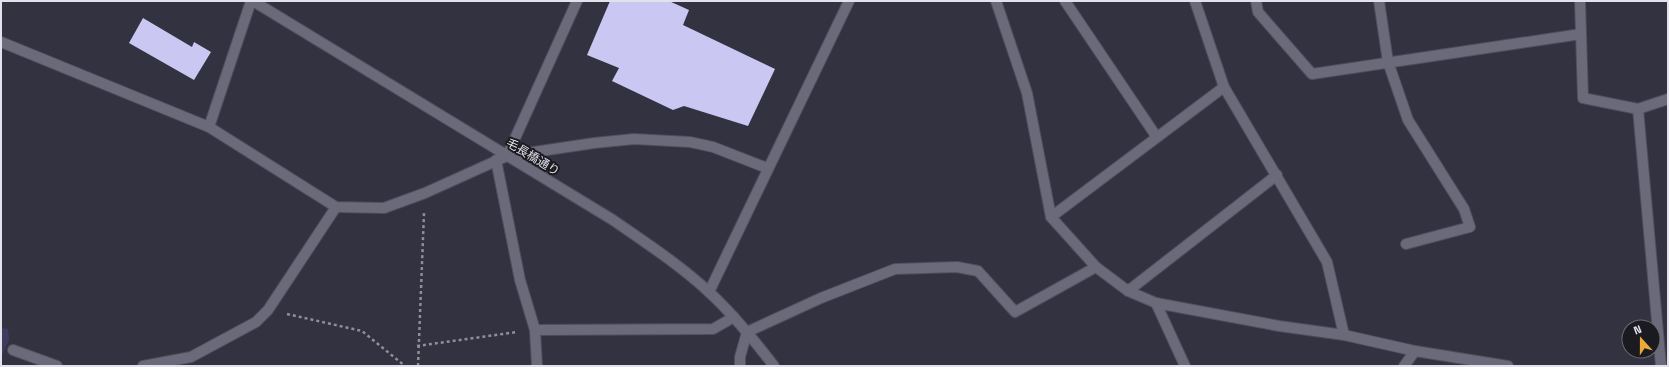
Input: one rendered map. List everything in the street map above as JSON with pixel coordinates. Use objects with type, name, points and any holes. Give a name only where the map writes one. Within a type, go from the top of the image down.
[{"type":"street","points":[[209,127],[252,1]]},
{"type":"street","name":"毛長橋通り","points":[[252,1],[613,220],[660,252],[709,292],[734,317],[774,366]]},
{"type":"street","points":[[507,156],[577,1]]},
{"type":"street","points":[[709,292],[849,1]]},
{"type":"street","points":[[996,1],[1027,93],[1051,217],[1096,267],[1128,292],[1156,303],[1279,326],[1344,335],[1415,351],[1508,366]]},
{"type":"street","points":[[1065,1],[1156,136]]},
{"type":"street","points":[[1195,1],[1224,86],[1327,262],[1344,335]]},
{"type":"street","points":[[1256,1],[1258,12],[1312,74],[1581,34]]},
{"type":"street","points":[[1379,1],[1388,62],[1408,120],[1464,209],[1470,227],[1406,244]]},
{"type":"street","points":[[1580,1],[1583,98],[1638,109],[1668,99]]},
{"type":"street","points":[[1,42],[209,127],[336,207],[384,208],[425,193],[507,156],[594,143],[641,140],[690,142],[713,147],[768,168]]},
{"type":"street","points":[[1051,217],[1224,86]]},
{"type":"street","points":[[1638,109],[1661,366]]},
{"type":"street","points":[[496,160],[520,280],[535,330],[538,366]]},
{"type":"street","points":[[1128,292],[1277,175]]},
{"type":"street","points":[[143,366],[192,361],[256,322],[268,310],[336,207]]},
{"type":"street","points":[[740,366],[740,357],[747,332],[821,298],[895,269],[957,267],[978,271],[1015,312],[1096,267]]},
{"type":"street","points":[[1156,303],[1185,366]]},
{"type":"street","points":[[535,330],[713,329],[734,317]]},
{"type":"street","points":[[13,350],[58,366]]},
{"type":"street","points":[[1404,366],[1415,351]]},
{"type":"path","points":[[418,366],[417,346],[425,193]]},
{"type":"path","points":[[268,310],[362,331],[405,366]]},
{"type":"path","points":[[417,346],[535,330]]},
{"type":"shaded area","points":[[1,328],[8,329],[9,340],[1,357]]},
{"type":"building","points":[[610,1],[669,1],[689,10],[683,25],[775,69],[748,126],[684,106],[673,110],[612,81],[619,68],[587,55]]},
{"type":"building","points":[[143,18],[192,47],[194,42],[211,52],[194,80],[129,43]]}]
